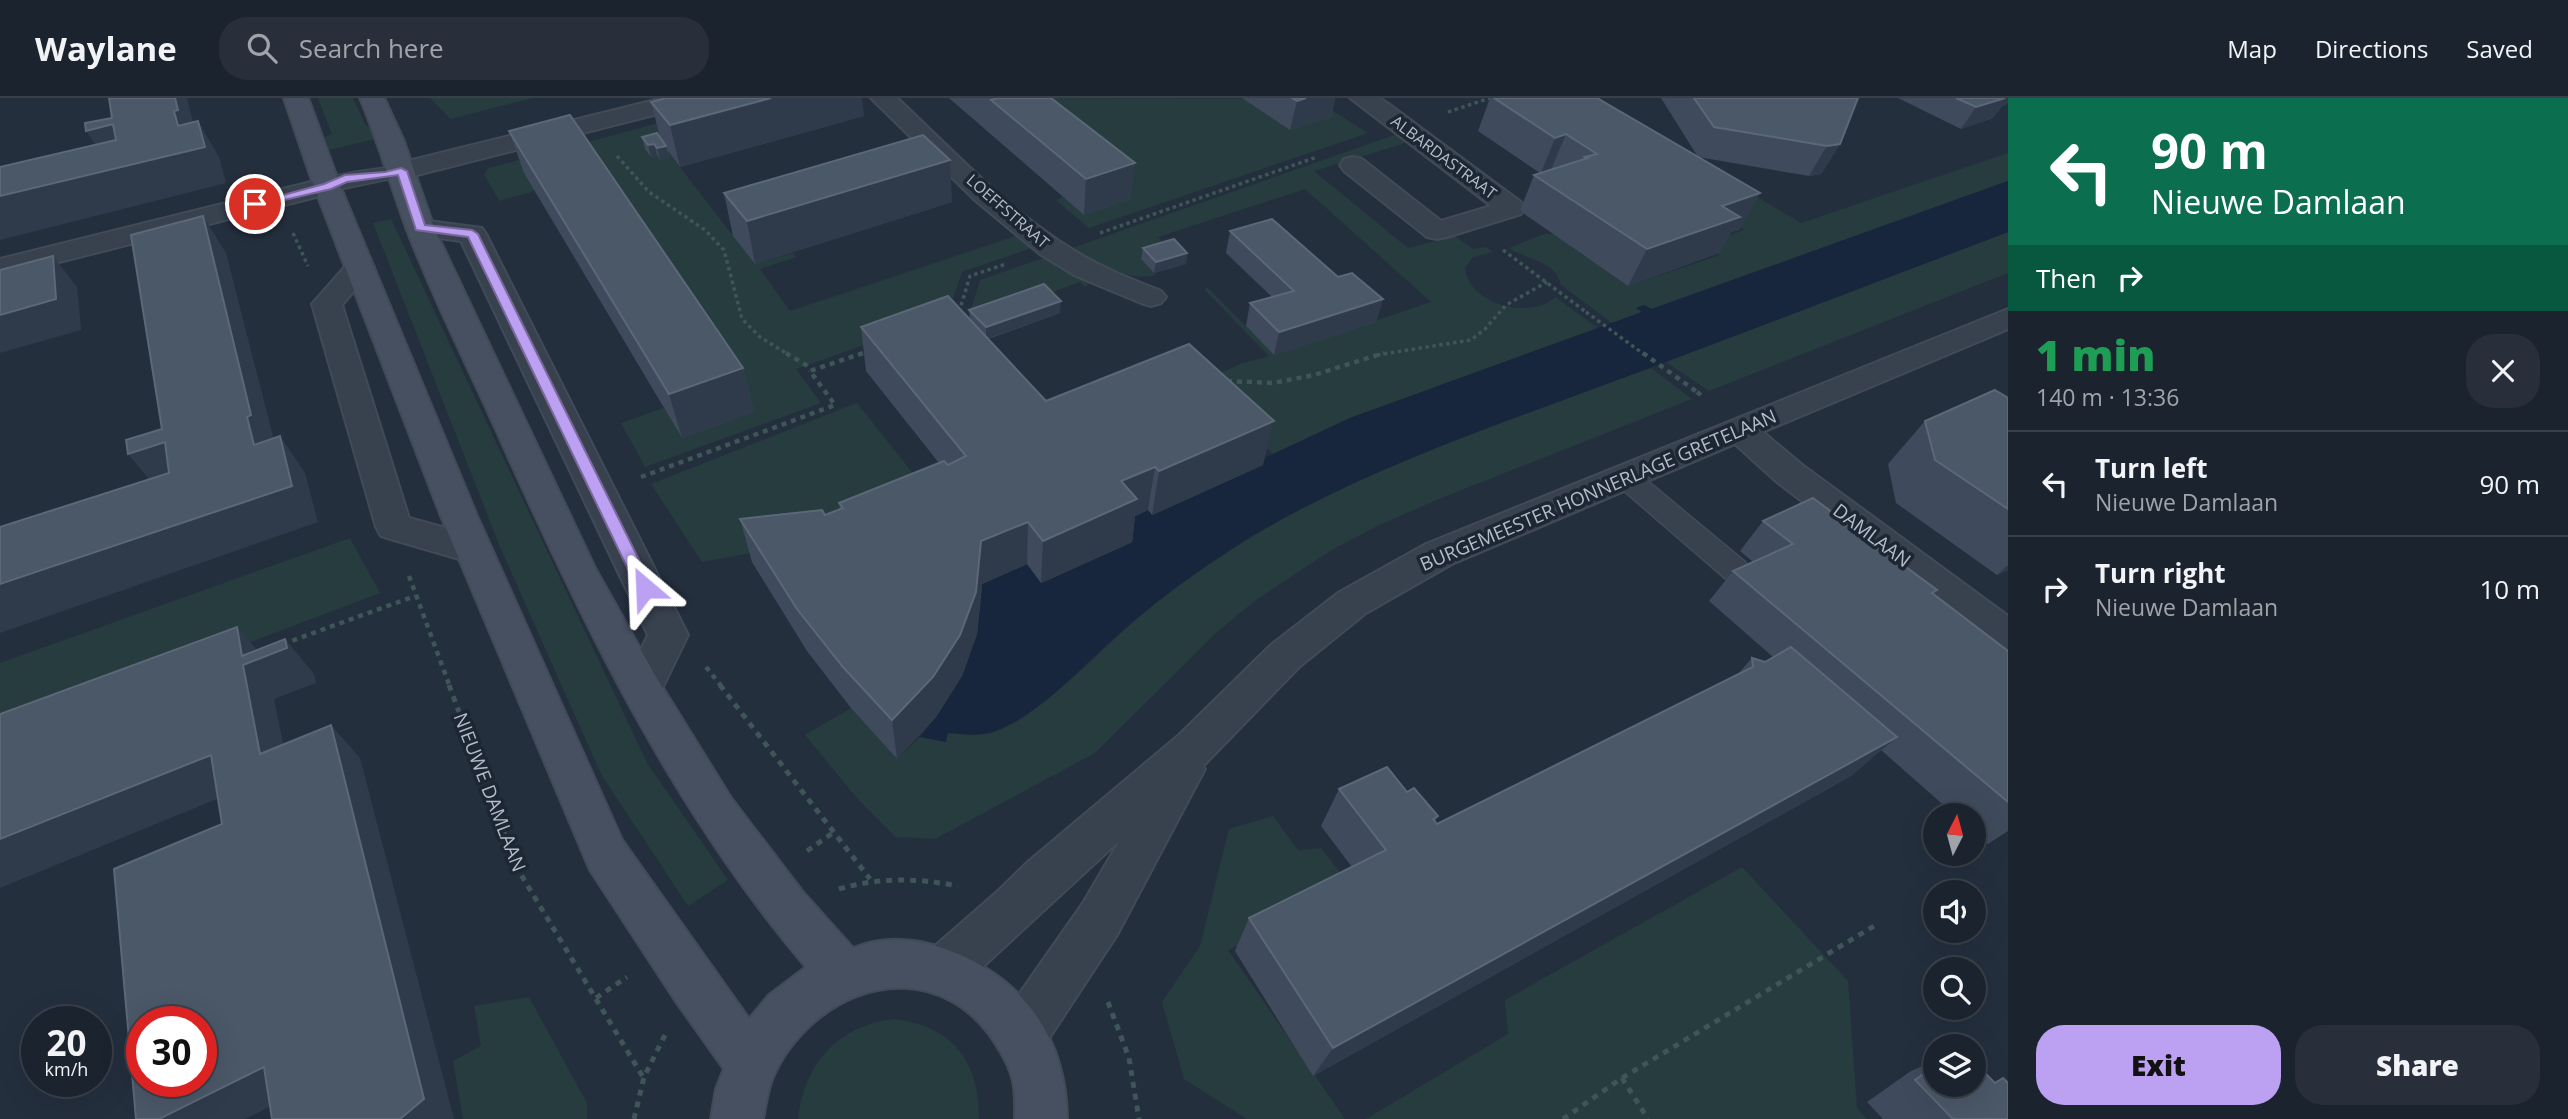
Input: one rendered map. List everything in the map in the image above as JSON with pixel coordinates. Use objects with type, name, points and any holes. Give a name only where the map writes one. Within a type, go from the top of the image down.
[{"type":"street","points":[[296,98],[327,186],[472,549],[606,855],[692,983],[751,1063]]},
{"type":"street","points":[[372,98],[420,228],[577,569],[642,689],[715,812],[785,907],[843,973]]},
{"type":"street","points":[[401,171],[692,98]]},
{"type":"street","name":"LOEFFSTRAAT","points":[[883,98],[1002,209],[1052,250],[1103,277],[1151,297]]},
{"type":"street","name":"ALBARDASTRAAT","points":[[1353,165],[1437,231],[1511,208],[1425,144],[1408,126],[1362,98]]},
{"type":"street","points":[[0,268],[327,186]]},
{"type":"street","points":[[420,228],[472,234],[668,635],[642,689]]},
{"type":"street","points":[[360,267],[327,304],[394,527],[472,549]]},
{"type":"street","name":"BURGEMEESTER HONNERLAGE GRETELAAN","points":[[944,970],[1015,907],[1045,876],[1194,748],[1284,656],[1352,603],[1439,554],[2008,318]]},
{"type":"street","name":"DAMLAAN","points":[[1739,429],[1789,473],[2008,637]]},
{"type":"street","name":"BURGEMEESTER HONNERLAGE GRETELAAN","points":[[1022,1034],[1100,919],[1194,748]]},
{"type":"street","points":[[737,1119],[738,1101],[751,1063],[774,1025],[806,994],[843,973],[894,962],[944,970],[988,994],[1022,1034],[1040,1084],[1041,1119]]},
{"type":"lane","points":[[327,186],[345,179],[386,176],[401,171]]},
{"type":"lane","points":[[1624,476],[1735,570]]},
{"type":"path","points":[[583,126],[605,140],[649,192],[705,230],[724,250],[742,319],[760,337],[806,365],[835,405],[598,493]]},
{"type":"path","points":[[957,320],[970,276],[1052,250],[1321,155]]},
{"type":"path","points":[[276,198],[327,304]]},
{"type":"path","points":[[1464,223],[1697,392]]},
{"type":"path","points":[[1220,380],[1273,383],[1314,376],[1355,360],[1388,352],[1452,345],[1471,340],[1485,329],[1506,305],[1547,282]]},
{"type":"path","points":[[810,371],[872,350]]},
{"type":"path","name":"NIEUWE DAMLAAN","points":[[394,527],[415,596],[517,868],[643,1077],[634,1119]]},
{"type":"path","points":[[272,648],[415,596]]},
{"type":"path","points":[[668,635],[706,666],[870,879]]},
{"type":"path","points":[[1563,1119],[1622,1078],[1874,926]]},
{"type":"path","points":[[1622,1078],[1648,1119]]},
{"type":"path","points":[[1139,1117],[1147,1119]]},
{"type":"green space","points":[[318,98],[353,98],[366,126],[373,125],[379,138],[329,150],[325,137],[332,134]]},
{"type":"green space","points":[[430,98],[533,98],[450,119]]},
{"type":"green space","points":[[1007,98],[1314,99],[1368,133],[1089,228],[1056,200],[1063,197]]},
{"type":"green space","points":[[1591,98],[1801,223],[2008,153],[2008,181],[1651,309],[1645,305],[1637,307],[1642,312],[1612,323],[1561,285],[1558,276],[1547,265],[1509,248],[1544,234],[1553,234],[1628,286],[1720,255],[1705,244],[1744,230],[1654,174]]},
{"type":"green space","points":[[682,117],[662,144],[755,264],[793,253],[796,257],[760,269],[790,311],[1016,236],[1001,221],[1038,246],[962,272],[947,316],[796,369],[821,403],[645,467],[621,423],[664,408],[682,438],[753,411],[525,173],[535,191],[499,201],[484,174],[489,168]]},
{"type":"green space","points":[[1403,132],[1412,141],[1314,171],[1408,248],[1455,236],[1473,249],[1486,247],[1493,252],[1473,257],[1465,268],[1469,281],[1488,299],[1502,305],[1531,308],[1555,297],[1598,328],[1350,418],[1273,454],[1207,394],[1191,386],[1240,364],[1269,356],[1204,289],[1208,288],[1274,355],[1431,302],[1305,189],[1158,237],[1172,251],[1142,260],[1156,275],[1145,277],[1123,273],[1069,249]]},
{"type":"green space","points":[[391,219],[647,763],[728,880],[688,906],[601,774],[500,547],[373,223]]},
{"type":"green space","points":[[2008,232],[2008,273],[1709,391],[1666,362]]},
{"type":"green space","points":[[1049,256],[1089,284],[1085,287],[1080,282],[970,322],[968,319],[980,280]]},
{"type":"green space","points":[[1651,368],[1692,399],[1439,499],[1377,526],[1330,551],[1256,600],[1217,632],[1095,753],[935,839],[895,837],[856,797],[805,735],[851,708],[897,759],[920,737],[946,741],[947,733],[985,734],[1009,726],[1054,694],[1164,596],[1284,518],[1344,487],[1430,450]]},
{"type":"green space","points":[[857,403],[927,491],[816,541],[702,562],[651,484]]},
{"type":"green space","points":[[350,538],[380,593],[0,737],[0,663]]},
{"type":"green space","points":[[1273,816],[1298,850],[1321,848],[1355,892],[1228,950],[1345,1119],[1247,1119],[1184,1079],[1162,1002],[1200,946],[1229,829]]},
{"type":"green space","points":[[1742,867],[1848,981],[1857,1108],[1867,1119],[1366,1119],[1508,1034],[1505,1000]]},
{"type":"green space","points":[[529,997],[587,1103],[587,1119],[463,1119],[453,1061],[481,1046],[474,1006]]},
{"type":"green space","points":[[894,1019],[932,1029],[947,1038],[959,1050],[974,1080],[979,1119],[798,1119],[807,1081],[827,1051],[856,1030]]},
{"type":"water","points":[[2008,181],[2008,232],[1469,435],[1329,495],[1241,543],[1158,601],[1028,714],[984,734],[948,733],[946,742],[920,737],[957,684],[965,666],[977,628],[982,584],[1027,564],[1042,583],[1131,543],[1116,525],[1148,510],[1153,515],[1262,465],[1258,461],[1350,418],[1642,312],[1636,308],[1644,305],[1652,309]]},
{"type":"building","points":[[109,98],[175,98],[178,110],[174,111],[178,126],[198,121],[205,147],[0,196],[0,167],[116,140],[113,124],[86,131],[85,123],[112,118]]},
{"type":"building","points":[[666,98],[771,98],[670,125],[651,102]]},
{"type":"building","points":[[1051,98],[1135,163],[1086,179],[991,100]]},
{"type":"building","points":[[1494,98],[1597,98],[1760,193],[1722,206],[1740,217],[1647,249],[1534,175],[1597,154],[1566,134],[1555,138]]},
{"type":"building","points":[[1694,98],[1858,98],[1840,144],[1827,146],[1714,127]]},
{"type":"building","points":[[1956,98],[2005,98],[1976,107]]},
{"type":"building","points":[[570,115],[743,368],[669,394],[509,131]]},
{"type":"building","points":[[657,133],[666,146],[657,148],[654,144],[648,145],[642,137]]},
{"type":"building","points":[[923,135],[950,160],[747,221],[724,193]]},
{"type":"building","points":[[203,216],[251,415],[247,417],[254,445],[280,436],[292,486],[0,584],[0,527],[169,473],[165,442],[128,454],[126,440],[162,429],[131,235]]},
{"type":"building","points":[[1272,219],[1338,277],[1352,273],[1383,299],[1279,332],[1250,303],[1294,291],[1230,231]]},
{"type":"building","points":[[1174,239],[1187,253],[1156,262],[1143,248]]},
{"type":"building","points":[[53,256],[56,299],[0,315],[0,270]]},
{"type":"building","points":[[1044,284],[1061,301],[986,327],[969,310]]},
{"type":"building","points":[[948,296],[1046,401],[1189,344],[1274,421],[1159,471],[1155,467],[1121,481],[1137,499],[1043,541],[1028,522],[981,541],[976,592],[960,635],[933,677],[892,720],[843,667],[797,609],[740,519],[822,510],[825,515],[843,508],[839,503],[944,461],[948,465],[966,456],[861,327]]},
{"type":"building","points":[[1995,390],[2008,398],[2008,509],[1935,460],[1925,421]]},
{"type":"building","points":[[1813,498],[1937,590],[1932,593],[2008,651],[2008,802],[1733,571],[1793,544],[1763,521]]},
{"type":"building","points":[[237,627],[242,656],[285,639],[287,648],[243,665],[260,754],[331,725],[424,1099],[400,1119],[272,1119],[264,1067],[217,1090],[217,1006],[126,1006],[114,869],[222,824],[211,755],[0,839],[0,714]]},
{"type":"building","points":[[1791,647],[1897,737],[1333,1048],[1249,918],[1386,850],[1339,789],[1387,767],[1407,792],[1414,788],[1438,816],[1433,819],[1437,824],[1753,667],[1752,658],[1765,662]]},
{"type":"building","points":[[1923,1074],[1923,1088],[1915,1080]]},
{"type":"building","points":[[1986,1074],[1995,1083],[2003,1078],[2008,1083],[2008,1119],[1953,1119],[1932,1097],[1986,1097]]},
{"type":"building","points":[[134,1097],[203,1097],[159,1119],[136,1119]]},
{"type":"route","points":[[255,204],[345,179],[386,176],[401,171],[420,228],[472,234],[645,588]]}]
